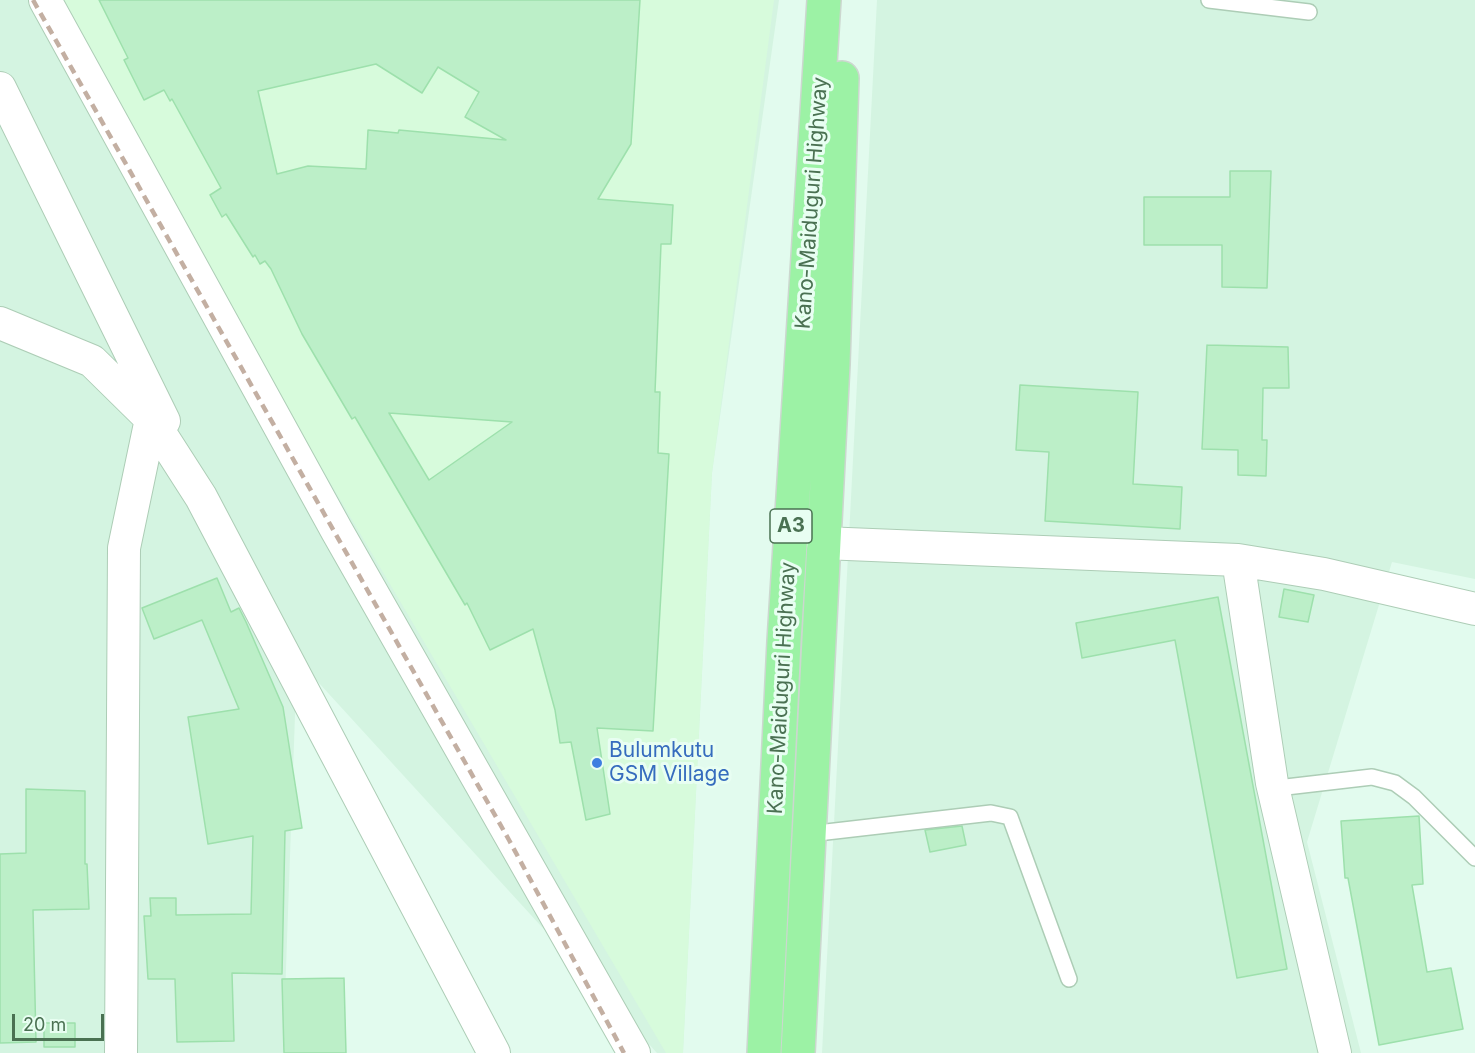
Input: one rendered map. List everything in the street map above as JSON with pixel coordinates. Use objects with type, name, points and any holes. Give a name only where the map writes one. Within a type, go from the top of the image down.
[{"type":"highway","name":"Kano-Maiduguri Highway","points":[[764,1053],[784,641],[824,0]]},
{"type":"highway","name":"Kano-Maiduguri Highway","points":[[798,1053],[846,0]]},
{"type":"street","points":[[45,0],[338,531],[634,1053]]},
{"type":"street","points":[[0,88],[201,497],[494,1053]]},
{"type":"street","points":[[0,323],[92,360],[151,419],[201,497]]},
{"type":"street","points":[[121,1053],[124,548],[151,419]]},
{"type":"street","points":[[823,543],[1238,560],[1324,574],[1475,609]]},
{"type":"street","points":[[1238,560],[1272,783],[1335,1053]]},
{"type":"lane","points":[[1209,0],[1310,12]]},
{"type":"lane","points":[[1272,783],[1286,787],[1372,777],[1395,783],[1421,803],[1475,858]]},
{"type":"lane","points":[[809,834],[991,813],[1010,817],[1069,979]]},
{"type":"shaded area","points":[[0,0],[779,0],[712,473],[683,1053],[657,1053],[297,659],[283,1053],[0,1053]]},
{"type":"shaded area","name":"Bulumkutu GSM Village","points":[[46,0],[774,0],[712,473],[683,1053],[666,1053]]},
{"type":"shaded area","points":[[877,0],[1475,0],[1475,579],[1392,562],[1307,842],[1361,1053],[822,1053]]},
{"type":"building","points":[[99,0],[640,0],[631,144],[598,199],[673,205],[671,244],[661,244],[655,392],[660,392],[658,453],[669,454],[653,731],[597,728],[610,814],[586,820],[571,742],[560,743],[555,710],[533,629],[490,650],[467,603],[465,605],[355,417],[352,419],[302,334],[271,269],[265,261],[260,264],[255,255],[253,257],[226,214],[222,217],[210,195],[221,188],[172,99],[170,101],[164,90],[144,100],[124,60],[128,58]],"holes":[[[376,64],[422,93],[438,67],[479,92],[465,117],[506,140],[399,130],[398,133],[368,130],[366,169],[308,166],[277,174],[258,91]],[[389,413],[512,422],[429,480]]]},
{"type":"building","points":[[1230,171],[1271,171],[1267,288],[1222,287],[1222,245],[1144,245],[1144,197],[1230,197]]},
{"type":"building","points":[[1207,345],[1288,347],[1289,388],[1263,388],[1262,440],[1267,440],[1266,476],[1238,475],[1238,450],[1202,449]]},
{"type":"building","points":[[1020,385],[1138,392],[1133,484],[1182,487],[1180,529],[1045,521],[1049,452],[1016,450]]},
{"type":"building","points":[[217,578],[231,612],[239,608],[283,707],[302,828],[285,831],[282,974],[232,973],[234,1041],[177,1042],[175,979],[148,979],[144,916],[151,916],[150,898],[176,898],[176,915],[251,914],[253,836],[208,844],[188,717],[239,709],[202,620],[154,639],[142,608]]},
{"type":"building","points":[[1284,589],[1314,595],[1308,622],[1279,617]]},
{"type":"building","points":[[1218,597],[1287,969],[1237,978],[1175,640],[1082,658],[1076,623]]},
{"type":"building","points":[[26,789],[85,791],[85,864],[87,864],[89,909],[33,910],[36,1042],[0,1043],[0,854],[26,853]]},
{"type":"building","points":[[1419,816],[1423,884],[1412,885],[1427,972],[1451,968],[1463,1029],[1379,1045],[1348,878],[1345,878],[1341,821]]},
{"type":"building","points":[[962,826],[966,845],[930,852],[925,830]]},
{"type":"building","points":[[344,978],[346,1053],[284,1053],[282,979]]},
{"type":"building","points":[[44,1023],[75,1023],[75,1047],[44,1047]]},
{"type":"railway","points":[[33,0],[509,840],[624,1053]]},
{"type":"place","name":"Bulumkutu GSM Village","points":[[597,763]]}]
